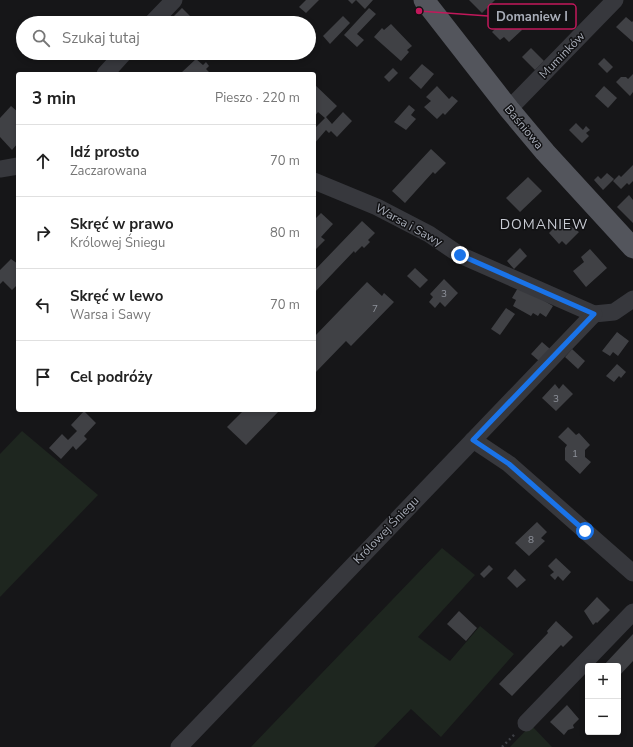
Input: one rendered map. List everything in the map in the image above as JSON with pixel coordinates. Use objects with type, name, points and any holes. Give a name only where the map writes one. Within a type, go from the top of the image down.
[{"type":"main road","name":"Baśniowa","points":[[424,0],[509,110],[550,158],[633,248]]},
{"type":"street","points":[[159,16],[174,0]]},
{"type":"street","name":"Muminków","points":[[509,110],[615,0]]},
{"type":"street","points":[[107,72],[118,60]]},
{"type":"street","points":[[0,169],[16,166]]},
{"type":"street","name":"Warsa i Sawy","points":[[316,182],[377,207],[429,234],[460,255],[594,314],[614,312],[633,299]]},
{"type":"street","name":"Królowej Śniegu","points":[[179,747],[594,314]]},
{"type":"street","points":[[473,440],[509,464],[633,572]]},
{"type":"street","points":[[526,723],[633,612]]},
{"type":"path","points":[[502,747],[526,723]]},
{"type":"shaded area","points":[[22,431],[98,495],[0,597],[0,454]]},
{"type":"shaded area","points":[[442,548],[475,575],[418,637],[450,661],[480,626],[514,654],[441,737],[411,709],[374,747],[251,747]]},
{"type":"shaded area","points":[[531,725],[552,747],[510,747]]},
{"type":"building","points":[[306,0],[319,0],[306,13],[299,7]]},
{"type":"building","points":[[348,0],[356,0],[352,4]]},
{"type":"building","points":[[356,0],[373,0],[365,9]]},
{"type":"building","points":[[469,0],[495,0],[482,13]]},
{"type":"building","points":[[182,8],[190,16],[174,16]]},
{"type":"building","points":[[369,8],[376,14],[357,34],[364,40],[357,47],[344,35]]},
{"type":"building","points":[[343,16],[350,23],[330,44],[323,36]]},
{"type":"building","points":[[508,16],[522,30],[509,42],[504,37],[500,40],[492,32]]},
{"type":"building","points":[[626,17],[632,22],[633,21],[633,42],[616,27]]},
{"type":"building","points":[[391,24],[412,46],[407,50],[409,52],[401,61],[374,37],[382,28],[384,30]]},
{"type":"building","points":[[531,48],[544,61],[535,70],[522,57]]},
{"type":"building","points":[[604,58],[613,67],[607,73],[598,64]]},
{"type":"building","points":[[195,60],[203,65],[206,62],[209,66],[206,69],[209,72],[182,72]]},
{"type":"building","points":[[422,64],[434,74],[421,89],[409,78]]},
{"type":"building","points":[[393,68],[398,73],[389,82],[384,77]]},
{"type":"building","points":[[633,74],[633,92],[630,96],[616,82],[621,77],[626,77],[628,79]]},
{"type":"building","points":[[316,86],[337,106],[326,117],[332,124],[343,112],[352,121],[337,137],[331,131],[329,133],[326,130],[316,142],[316,127],[325,118],[318,112],[316,114]]},
{"type":"building","points":[[437,86],[449,99],[452,96],[458,101],[445,115],[443,113],[437,119],[424,107],[431,101],[426,97]]},
{"type":"building","points":[[604,86],[617,98],[608,108],[595,96]]},
{"type":"building","points":[[409,105],[415,110],[411,115],[416,119],[406,130],[394,122]]},
{"type":"building","points":[[11,106],[16,110],[16,145],[12,150],[0,137],[0,118]]},
{"type":"building","points":[[576,123],[583,130],[586,126],[590,130],[586,133],[589,136],[582,143],[569,130]]},
{"type":"building","points":[[431,149],[446,163],[435,174],[433,172],[405,203],[392,191]]},
{"type":"building","points":[[633,165],[633,181],[629,185],[627,183],[621,189],[613,181],[619,175],[621,177]]},
{"type":"building","points":[[607,173],[614,179],[603,190],[594,180],[598,176],[601,179]]},
{"type":"building","points":[[528,177],[542,191],[520,212],[506,198]]},
{"type":"building","points":[[629,195],[633,200],[633,223],[617,207]]},
{"type":"building","points":[[321,213],[333,224],[321,237],[325,240],[316,249],[316,218]]},
{"type":"building","points":[[562,220],[579,232],[566,245],[562,241],[559,244],[549,233]]},
{"type":"building","points":[[362,221],[375,233],[368,240],[370,242],[364,248],[362,246],[355,253],[354,251],[316,291],[316,269]]},
{"type":"building","points":[[520,248],[527,256],[514,269],[507,261]]},
{"type":"building","points":[[590,249],[607,268],[586,287],[573,271],[584,262],[581,257]]},
{"type":"building","points":[[11,259],[16,263],[16,286],[12,290],[3,281],[0,284],[0,270]]},
{"type":"building","points":[[415,268],[428,280],[420,288],[407,276]]},
{"type":"building","points":[[444,279],[458,293],[445,307],[440,302],[435,308],[429,302],[433,297],[430,294]]},
{"type":"building","points":[[367,282],[382,296],[384,293],[394,302],[351,346],[346,341],[316,372],[316,335]]},
{"type":"building","points":[[519,286],[553,306],[546,317],[540,313],[538,316],[533,313],[531,316],[513,306],[516,300],[512,298]]},
{"type":"building","points":[[506,308],[515,314],[500,335],[491,329]]},
{"type":"building","points":[[617,332],[629,341],[618,356],[613,352],[610,356],[602,351]]},
{"type":"building","points":[[542,342],[550,349],[539,361],[531,354]]},
{"type":"building","points":[[572,349],[585,361],[578,369],[565,357]]},
{"type":"building","points":[[617,364],[626,372],[621,378],[619,376],[614,382],[606,376]]},
{"type":"building","points":[[555,384],[559,389],[563,384],[573,394],[556,411],[542,398]]},
{"type":"building","points":[[83,412],[85,412],[96,423],[84,436],[87,439],[76,450],[73,446],[61,459],[49,448],[62,434],[68,440],[77,431],[71,425]]},
{"type":"building","points":[[242,412],[278,412],[246,445],[227,427]]},
{"type":"building","points":[[568,427],[576,435],[579,433],[590,445],[585,450],[585,457],[591,462],[580,474],[565,460],[565,448],[567,445],[558,437]]},
{"type":"building","points":[[537,522],[547,532],[541,538],[545,541],[529,556],[515,543]]},
{"type":"building","points":[[556,558],[571,572],[563,581],[558,576],[555,580],[550,575],[554,572],[548,566]]},
{"type":"building","points":[[489,565],[493,569],[484,578],[480,574]]},
{"type":"building","points":[[515,569],[526,580],[517,588],[507,578]]},
{"type":"building","points":[[597,597],[610,610],[593,625],[584,611]]},
{"type":"building","points":[[459,611],[477,628],[466,641],[447,624]]},
{"type":"building","points":[[556,621],[573,637],[563,647],[561,645],[512,696],[499,684],[548,633],[547,631]]},
{"type":"building","points":[[633,634],[633,661],[621,674],[621,663],[606,663]]},
{"type":"building","points":[[567,705],[579,719],[573,725],[574,728],[568,730],[564,735],[550,722]]},
{"type":"place","name":"Domaniew I","points":[[419,11]]},
{"type":"district","name":"DOMANIEW","points":[[544,224]]},
{"type":"route","points":[[460,255],[594,314],[473,440],[509,464],[585,531]]}]
